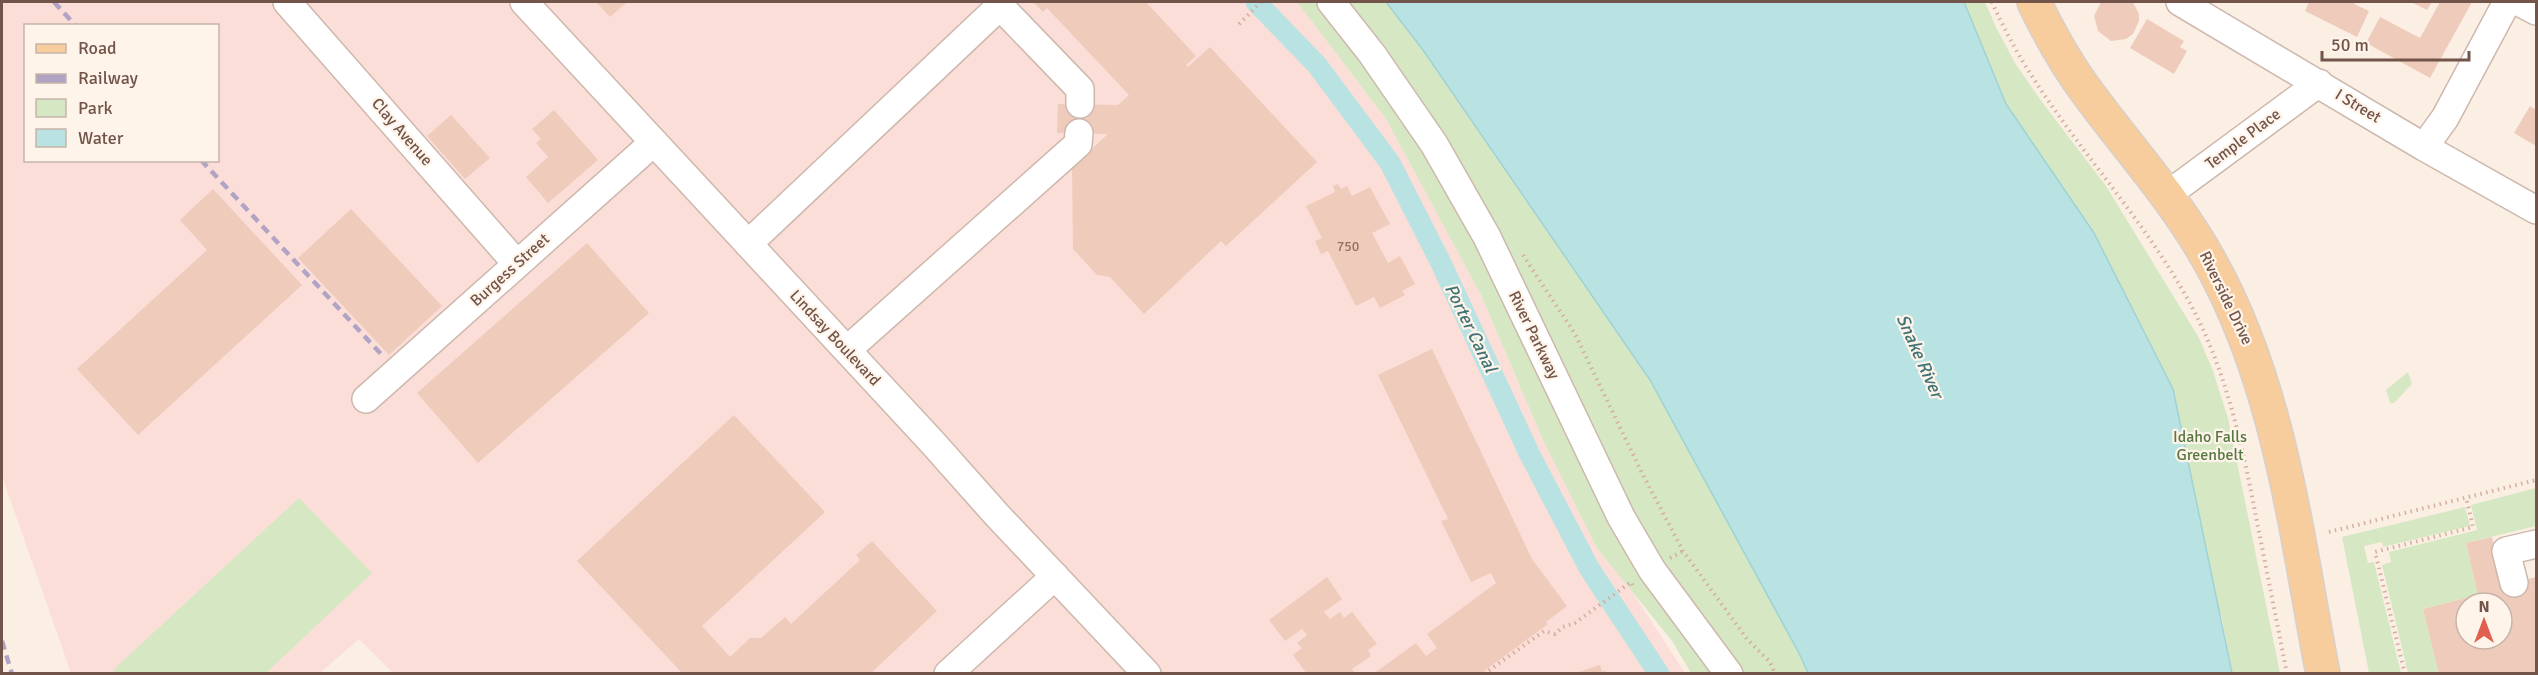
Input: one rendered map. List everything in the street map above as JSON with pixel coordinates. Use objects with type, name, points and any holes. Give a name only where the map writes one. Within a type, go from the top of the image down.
[{"type":"main road","name":"Riverside Drive","points":[[2034,2],[2075,74],[2186,221],[2210,262],[2244,331],[2271,410],[2323,674]]},
{"type":"street","name":"Clay Avenue","points":[[287,2],[518,264]]},
{"type":"street","name":"Lindsay Boulevard","points":[[524,2],[996,514],[1147,674]]},
{"type":"street","name":"River Parkway","points":[[1331,2],[1372,54],[1434,144],[1487,237],[1621,517],[1652,570],[1729,674]]},
{"type":"street","name":"I Street","points":[[2180,2],[2424,147],[2536,210]]},
{"type":"street","points":[[2424,147],[2445,118],[2507,2]]},
{"type":"street","points":[[2519,2],[2536,11]]},
{"type":"street","points":[[748,244],[1000,6],[1080,89],[1080,104]]},
{"type":"street","name":"Temple Place","points":[[2167,195],[2319,83]]},
{"type":"street","points":[[847,350],[1078,144],[1079,133]]},
{"type":"street","name":"Burgess Street","points":[[366,399],[654,142]]},
{"type":"street","points":[[2514,583],[2506,551],[2536,544]]},
{"type":"street","points":[[948,674],[1055,576]]},
{"type":"path","points":[[1239,24],[1261,2]]},
{"type":"path","points":[[1992,2],[2029,71],[2153,243],[2193,309],[2214,356],[2235,413],[2246,459],[2287,674]]},
{"type":"path","points":[[1520,250],[1575,334],[1641,471],[1683,550],[1747,639],[1770,662],[1775,674]]},
{"type":"path","points":[[2329,532],[2536,480]]},
{"type":"path","points":[[2405,674],[2375,552],[2473,527],[2466,497]]},
{"type":"path","points":[[1484,674],[1544,632],[1555,634],[1563,627],[1575,623],[1630,582]]},
{"type":"shaded area","points":[[2,2],[1297,2],[1386,119],[1481,295],[1542,438],[1597,548],[1629,587],[1685,673],[394,674],[359,639],[320,673],[71,673],[2,476]]},
{"type":"green space","points":[[1297,2],[1386,2],[1423,50],[1650,380],[1808,673],[1691,673],[1672,641],[1597,548],[1542,438],[1481,295],[1386,119]]},
{"type":"green space","name":"Idaho Falls Greenbelt","points":[[1964,2],[1985,2],[2015,63],[2106,186],[2199,338],[2213,371],[2228,418],[2280,673],[2232,673],[2222,618],[2094,233],[2006,104]]},
{"type":"green space","points":[[2408,372],[2412,384],[2394,403],[2390,403],[2386,390]]},
{"type":"green space","points":[[2536,488],[2536,526],[2466,543],[2477,591],[2454,591],[2454,601],[2423,609],[2439,673],[2408,673],[2382,565],[2391,562],[2389,552],[2477,530],[2471,505]]},
{"type":"green space","points":[[299,498],[372,573],[266,673],[116,674],[113,670]]},
{"type":"green space","points":[[2465,507],[2470,526],[2383,547],[2382,542],[2364,546],[2368,563],[2374,562],[2401,673],[2369,673],[2342,537]]},
{"type":"water","name":"Snake River","points":[[1386,2],[1964,2],[2006,104],[2094,233],[2173,389],[2232,673],[1808,673],[1650,380],[1423,50]]},
{"type":"building","points":[[596,2],[627,2],[610,17]]},
{"type":"building","points":[[1033,2],[1146,2],[1196,56],[1186,65],[1188,67],[1210,47],[1317,162],[1226,246],[1221,241],[1144,314],[1110,277],[1097,275],[1073,249],[1072,167],[1108,134],[1057,133],[1058,104],[1118,105],[1129,95],[1047,8],[1043,12]]},
{"type":"building","points":[[2101,2],[2133,2],[2139,14],[2139,21],[2133,34],[2126,39],[2111,41],[2098,31],[2094,16]]},
{"type":"building","points":[[2309,2],[2355,2],[2354,4],[2369,11],[2357,37],[2305,11]]},
{"type":"building","points":[[2411,2],[2432,2],[2427,10]]},
{"type":"building","points":[[2440,2],[2472,2],[2430,78],[2366,43],[2380,17],[2420,38]]},
{"type":"building","points":[[2147,19],[2184,41],[2180,47],[2187,51],[2174,74],[2130,48]]},
{"type":"building","points":[[2530,106],[2536,110],[2536,146],[2514,133]]},
{"type":"building","points":[[554,110],[598,160],[548,203],[526,177],[548,157],[536,143],[541,139],[532,129]]},
{"type":"building","points":[[451,115],[490,158],[465,179],[427,136]]},
{"type":"building","points":[[1338,184],[1341,189],[1347,186],[1352,196],[1370,187],[1390,224],[1372,233],[1388,263],[1400,256],[1415,284],[1402,291],[1405,295],[1380,308],[1374,297],[1356,306],[1328,251],[1321,254],[1315,241],[1322,238],[1306,206],[1335,192],[1333,186]]},
{"type":"building","points":[[213,189],[302,285],[138,435],[77,369],[207,250],[180,220]]},
{"type":"building","points":[[351,209],[442,306],[389,355],[298,258]]},
{"type":"building","points":[[587,243],[649,313],[478,463],[417,393]]},
{"type":"building","points":[[1432,349],[1532,559],[1567,606],[1546,622],[1548,624],[1480,674],[1373,674],[1416,643],[1426,656],[1437,648],[1427,634],[1496,583],[1491,573],[1471,582],[1441,521],[1448,519],[1378,375]]},
{"type":"building","points":[[734,415],[825,512],[702,626],[730,657],[750,638],[761,638],[785,617],[791,624],[860,560],[856,555],[872,541],[937,611],[870,674],[683,674],[577,561]]},
{"type":"building","points":[[2492,537],[2504,586],[2536,577],[2536,674],[2439,674],[2423,609],[2454,601],[2454,651],[2514,651],[2514,591],[2477,591],[2466,543]]},
{"type":"building","points":[[1327,577],[1342,599],[1324,612],[1330,619],[1340,612],[1344,618],[1352,612],[1377,644],[1368,650],[1371,656],[1352,669],[1356,674],[1307,674],[1293,655],[1302,648],[1297,643],[1307,635],[1302,629],[1285,641],[1269,620]]},
{"type":"building","points":[[1600,665],[1602,672],[1605,670],[1606,674],[1573,674]]},
{"type":"waterway","name":"Porter Canal","points":[[1256,2],[1317,65],[1390,163],[1441,263],[1529,453],[1589,568],[1659,674]]},
{"type":"railway","points":[[54,2],[74,24]]},
{"type":"railway","points":[[203,162],[381,354]]},
{"type":"railway","points":[[2,641],[12,674]]}]
